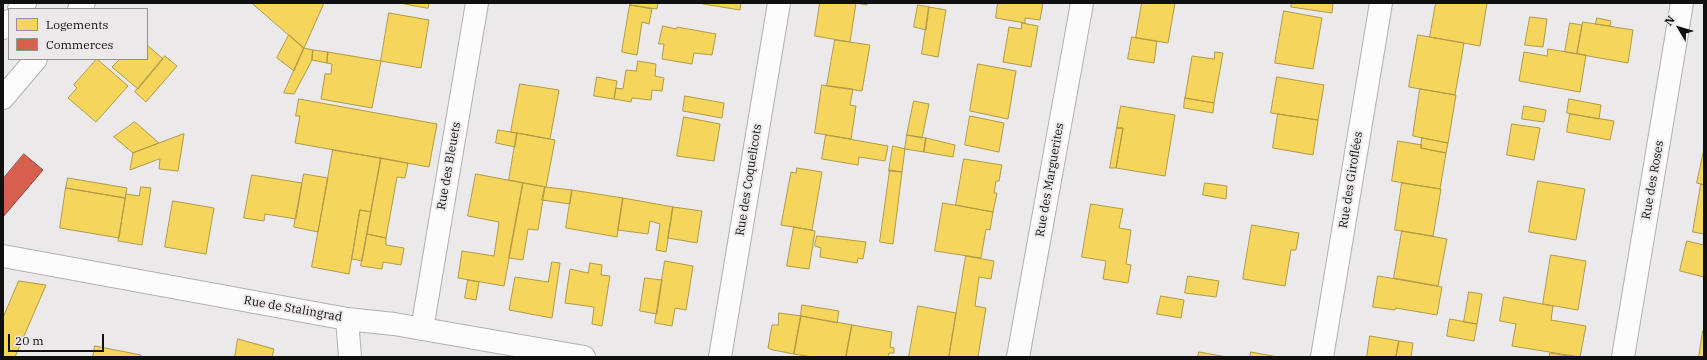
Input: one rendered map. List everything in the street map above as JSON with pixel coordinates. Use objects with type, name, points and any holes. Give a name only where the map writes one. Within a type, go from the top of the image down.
[{"type":"street","name":"Rue des Bleuets","points":[[422,329],[477,3]]},
{"type":"street","name":"Rue des Coquelicots","points":[[720,357],[779,3]]},
{"type":"street","name":"Rue des Marguerites","points":[[1018,357],[1082,3]]},
{"type":"street","name":"Rue des Giroflées","points":[[1322,357],[1381,3]]},
{"type":"street","name":"Rue des Roses","points":[[1623,357],[1682,3]]},
{"type":"street","points":[[3,98],[35,60]]},
{"type":"street","name":"Rue de Stalingrad","points":[[3,256],[347,319],[422,329],[584,357]]},
{"type":"street","points":[[347,319],[350,357]]},
{"type":"building: Logements","points":[[252,3],[324,3],[304,48]]},
{"type":"building: Logements","points":[[400,3],[429,3],[428,8]]},
{"type":"building: Logements","points":[[630,3],[658,3],[657,9],[630,5]]},
{"type":"building: Logements","points":[[703,3],[741,3],[740,10]]},
{"type":"building: Logements","points":[[820,3],[856,3],[850,42],[815,36]]},
{"type":"building: Logements","points":[[856,3],[867,3],[867,5]]},
{"type":"building: Logements","points":[[998,3],[1043,3],[1040,20],[1025,18],[1025,23],[996,18]]},
{"type":"building: Logements","points":[[1142,3],[1175,3],[1168,43],[1136,38]]},
{"type":"building: Logements","points":[[1292,3],[1333,3],[1332,13],[1291,7]]},
{"type":"building: Logements","points":[[1436,3],[1487,3],[1480,46],[1430,37]]},
{"type":"building: Logements","points":[[630,5],[652,9],[649,24],[642,22],[637,55],[622,52]]},
{"type":"building: Logements","points":[[918,5],[929,7],[926,30],[914,27]]},
{"type":"building: Logements","points":[[929,7],[946,10],[938,57],[922,54]]},
{"type":"building: Logements","points":[[1284,11],[1322,18],[1313,69],[1275,63]]},
{"type":"building: Logements","points":[[389,13],[429,20],[421,68],[381,61]]},
{"type":"building: Logements","points":[[1530,17],[1547,19],[1543,47],[1525,45]]},
{"type":"building: Logements","points":[[1597,18],[1611,21],[1610,26],[1596,24]]},
{"type":"building: Logements","points":[[1583,22],[1633,30],[1628,63],[1577,54]]},
{"type":"building: Logements","points":[[1022,23],[1038,26],[1031,67],[1003,62],[1009,27],[1021,29]]},
{"type":"building: Logements","points":[[1570,23],[1582,25],[1577,54],[1565,52]]},
{"type":"building: Logements","points":[[663,26],[716,34],[712,55],[694,53],[692,64],[662,59],[664,44],[659,44]]},
{"type":"building: Logements","points":[[289,35],[304,48],[294,71],[277,58]]},
{"type":"building: Logements","points":[[1418,35],[1464,43],[1455,95],[1409,87]]},
{"type":"building: Logements","points":[[1132,37],[1157,41],[1154,63],[1128,59]]},
{"type":"building: Logements","points":[[835,40],[870,45],[862,91],[827,86]]},
{"type":"building: Logements","points":[[148,46],[163,59],[138,89],[112,67],[119,60],[148,60]]},
{"type":"building: Logements","points":[[304,48],[313,50],[312,60],[294,94],[284,93]]},
{"type":"building: Logements","points":[[1548,49],[1586,55],[1580,92],[1519,81],[1524,52],[1547,56]]},
{"type":"building: Logements","points":[[313,50],[328,52],[327,63],[312,60]]},
{"type":"building: Logements","points":[[328,52],[381,61],[372,108],[321,99],[325,74],[331,74],[332,64],[327,63]]},
{"type":"building: Logements","points":[[1215,52],[1223,53],[1214,103],[1185,98],[1192,56],[1214,59]]},
{"type":"building: Logements","points":[[165,56],[177,66],[146,102],[135,92]]},
{"type":"building: Logements","points":[[96,60],[98,60],[128,86],[96,122],[68,98],[77,88],[74,85]]},
{"type":"building: Logements","points":[[638,61],[656,64],[655,76],[664,78],[662,91],[652,90],[651,100],[632,98],[631,102],[614,99],[616,88],[623,89],[626,70],[636,71]]},
{"type":"building: Logements","points":[[978,64],[1016,71],[1008,119],[970,111]]},
{"type":"building: Logements","points":[[597,77],[617,81],[614,99],[594,96]]},
{"type":"building: Logements","points":[[1277,77],[1324,85],[1318,120],[1271,113]]},
{"type":"building: Logements","points":[[520,84],[559,90],[550,139],[511,132]]},
{"type":"building: Logements","points":[[822,85],[853,89],[850,105],[856,106],[851,139],[815,133]]},
{"type":"building: Logements","points":[[1420,89],[1456,95],[1448,143],[1413,136]]},
{"type":"building: Logements","points":[[685,96],[724,103],[722,118],[683,111]]},
{"type":"building: Logements","points":[[1185,98],[1214,103],[1213,113],[1184,108]]},
{"type":"building: Logements","points":[[299,99],[437,124],[429,167],[295,143],[300,116],[296,116]]},
{"type":"building: Logements","points":[[1569,99],[1601,105],[1599,119],[1567,113]]},
{"type":"building: Logements","points":[[914,101],[929,104],[922,138],[907,135]]},
{"type":"building: Logements","points":[[1121,106],[1175,115],[1165,176],[1116,168],[1123,128],[1117,128]]},
{"type":"building: Logements","points":[[1524,106],[1546,110],[1544,122],[1522,119]]},
{"type":"building: Logements","points":[[1278,114],[1318,120],[1313,155],[1273,148]]},
{"type":"building: Logements","points":[[1570,114],[1614,121],[1610,140],[1567,132]]},
{"type":"building: Logements","points":[[970,116],[1004,123],[999,152],[965,145]]},
{"type":"building: Logements","points":[[684,117],[720,124],[714,161],[677,156]]},
{"type":"building: Logements","points":[[135,122],[159,143],[133,153],[114,137]]},
{"type":"building: Logements","points":[[1512,124],[1540,128],[1534,160],[1507,155]]},
{"type":"building: Logements","points":[[1117,128],[1123,128],[1116,168],[1110,168]]},
{"type":"building: Logements","points":[[498,130],[517,133],[515,147],[496,143]]},
{"type":"building: Logements","points":[[517,133],[555,140],[546,187],[509,180]]},
{"type":"building: Logements","points":[[184,134],[178,171],[159,169],[160,159],[130,170],[133,153]]},
{"type":"building: Logements","points":[[826,135],[888,146],[885,161],[859,157],[858,165],[822,159]]},
{"type":"building: Logements","points":[[907,135],[926,138],[924,152],[905,149]]},
{"type":"building: Logements","points":[[926,138],[955,145],[953,157],[924,152]]},
{"type":"building: Logements","points":[[1422,138],[1448,143],[1446,153],[1421,148]]},
{"type":"building: Logements","points":[[1398,141],[1422,145],[1421,148],[1446,153],[1440,189],[1392,181]]},
{"type":"building: Logements","points":[[893,146],[905,149],[902,172],[889,171]]},
{"type":"building: Logements","points":[[1704,149],[1704,185],[1697,183]]},
{"type":"building: Logements","points":[[333,150],[381,158],[371,212],[360,210],[349,274],[312,267]]},
{"type":"building: Logements","points":[[381,158],[408,163],[405,178],[397,177],[386,238],[367,234]]},
{"type":"building: Logements","points":[[964,159],[1002,165],[999,181],[996,181],[994,193],[997,193],[993,212],[956,205]]},
{"type":"building: Logements","points":[[797,168],[822,172],[812,230],[781,225],[791,172],[796,173]]},
{"type":"building: Logements","points":[[890,170],[902,172],[893,244],[880,242]]},
{"type":"building: Logements","points":[[304,174],[328,178],[318,232],[294,227]]},
{"type":"building: Logements","points":[[476,174],[523,183],[504,286],[458,278],[462,251],[494,256],[499,222],[468,216]]},
{"type":"building: Logements","points":[[252,175],[302,183],[296,219],[265,214],[264,221],[244,218]]},
{"type":"building: Logements","points":[[68,178],[127,188],[125,198],[66,188]]},
{"type":"building: Logements","points":[[1538,181],[1585,189],[1576,240],[1529,232]]},
{"type":"building: Logements","points":[[523,183],[545,187],[538,230],[528,229],[523,260],[509,258]]},
{"type":"building: Logements","points":[[1205,183],[1227,186],[1226,199],[1203,195]]},
{"type":"building: Logements","points":[[1402,183],[1441,189],[1433,236],[1395,230]]},
{"type":"building: Logements","points":[[1701,184],[1704,185],[1704,234],[1693,232]]},
{"type":"building: Logements","points":[[141,187],[151,188],[142,245],[118,241],[126,194],[139,196]]},
{"type":"building: Logements","points":[[545,187],[572,190],[570,204],[542,200]]},
{"type":"building: Logements","points":[[66,188],[125,198],[119,238],[60,228]]},
{"type":"building: Logements","points":[[572,190],[623,198],[617,237],[566,228]]},
{"type":"building: Logements","points":[[623,198],[673,207],[666,252],[656,250],[660,224],[650,221],[648,234],[618,230]]},
{"type":"building: Logements","points":[[173,201],[214,208],[206,254],[165,247]]},
{"type":"building: Logements","points":[[943,203],[993,212],[990,230],[986,229],[981,258],[935,251]]},
{"type":"building: Logements","points":[[1091,204],[1123,209],[1119,228],[1131,230],[1126,264],[1131,265],[1128,283],[1103,279],[1106,261],[1082,257]]},
{"type":"building: Logements","points":[[673,207],[702,211],[697,243],[668,238]]},
{"type":"building: Logements","points":[[360,210],[371,212],[362,261],[352,259]]},
{"type":"building: Logements","points":[[1252,225],[1299,233],[1296,250],[1291,250],[1285,286],[1243,279]]},
{"type":"building: Logements","points":[[794,227],[815,231],[809,269],[787,266]]},
{"type":"building: Logements","points":[[1402,231],[1447,239],[1438,286],[1394,278]]},
{"type":"building: Logements","points":[[367,234],[386,238],[386,245],[404,248],[401,265],[383,262],[382,269],[361,266]]},
{"type":"building: Logements","points":[[817,236],[866,242],[863,259],[858,258],[857,263],[820,257],[821,248],[815,246]]},
{"type":"building: Logements","points":[[1687,241],[1704,245],[1704,277],[1680,271]]},
{"type":"building: Logements","points":[[1551,255],[1586,261],[1578,310],[1543,304]]},
{"type":"building: Logements","points":[[966,256],[994,261],[991,279],[979,277],[975,306],[986,308],[978,357],[949,357]]},
{"type":"building: Logements","points":[[665,261],[693,266],[686,310],[675,308],[672,326],[655,323]]},
{"type":"building: Logements","points":[[552,262],[560,263],[552,318],[509,310],[515,277],[548,282]]},
{"type":"building: Logements","points":[[590,263],[602,265],[601,275],[610,276],[602,326],[592,324],[594,307],[565,303],[570,269],[588,273]]},
{"type":"building: Logements","points":[[1188,276],[1219,281],[1216,297],[1185,293]]},
{"type":"building: Logements","points":[[1378,276],[1442,287],[1437,315],[1396,308],[1395,310],[1373,307]]},
{"type":"building: Logements","points":[[645,278],[662,280],[657,314],[640,311]]},
{"type":"building: Logements","points":[[468,280],[479,282],[476,300],[465,298]]},
{"type":"building: Logements","points":[[19,281],[46,285],[15,357],[3,357],[3,318]]},
{"type":"building: Logements","points":[[1469,292],[1482,294],[1477,324],[1464,322]]},
{"type":"building: Logements","points":[[1161,296],[1184,300],[1181,318],[1157,314]]},
{"type":"building: Logements","points":[[1504,297],[1553,306],[1551,320],[1586,326],[1580,357],[1512,346],[1516,324],[1500,321]]},
{"type":"building: Logements","points":[[802,305],[839,311],[837,323],[801,316]]},
{"type":"building: Logements","points":[[918,306],[956,313],[949,357],[909,357]]},
{"type":"building: Logements","points":[[779,313],[801,316],[794,354],[768,348],[772,325],[778,325]]},
{"type":"building: Logements","points":[[801,316],[852,325],[846,357],[812,357],[794,354]]},
{"type":"building: Logements","points":[[1450,319],[1477,324],[1474,341],[1447,336]]},
{"type":"building: Logements","points":[[852,325],[892,332],[890,347],[894,348],[894,353],[889,353],[888,357],[846,357]]},
{"type":"building: Logements","points":[[1703,331],[1704,357],[1699,357]]},
{"type":"building: Logements","points":[[1370,336],[1399,341],[1396,357],[1367,357]]},
{"type":"building: Logements","points":[[238,339],[274,349],[272,357],[235,357]]},
{"type":"building: Logements","points":[[1399,341],[1413,343],[1411,357],[1396,357]]},
{"type":"building: Logements","points":[[95,346],[141,355],[141,357],[93,357]]},
{"type":"building: Logements","points":[[1199,352],[1227,357],[1198,357]]},
{"type":"building: Logements","points":[[1251,352],[1278,357],[1250,357]]},
{"type":"building: Logements","points":[[1550,353],[1574,357],[1550,357]]},
{"type":"building: Commerces","points":[[24,154],[43,170],[3,217],[3,179]]}]
